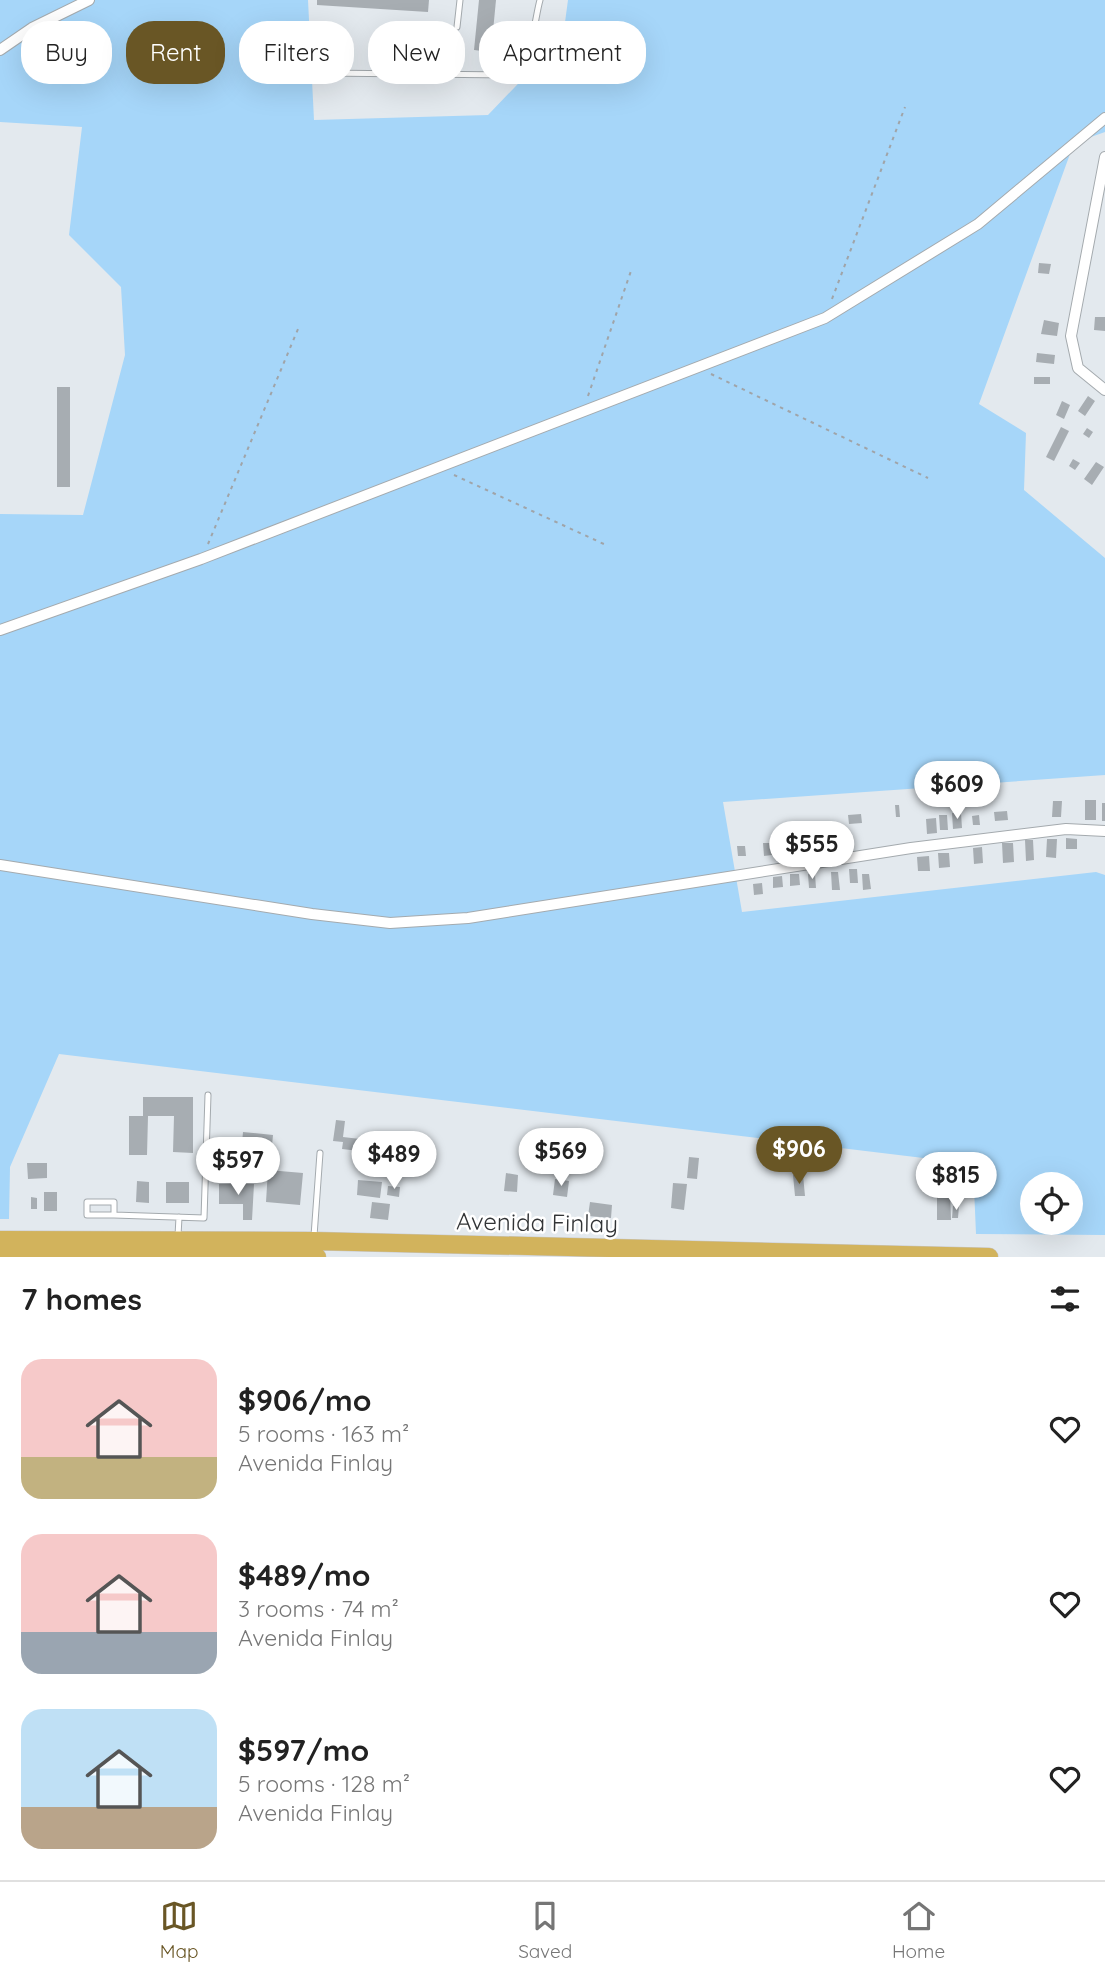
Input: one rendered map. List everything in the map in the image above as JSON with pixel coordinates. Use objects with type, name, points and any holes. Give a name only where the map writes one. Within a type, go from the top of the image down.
[{"type":"highway","name":"Avenida Finlay","points":[[0,1240],[315,1252],[989,1257]]},
{"type":"highway","name":"Avenida Finlay","points":[[0,1256],[178,1248]]},
{"type":"street","points":[[0,50],[32,28],[89,0]]},
{"type":"street","points":[[0,631],[201,559],[825,318],[978,224],[1105,118]]},
{"type":"street","points":[[1105,158],[1070,336],[1078,368],[1105,390]]},
{"type":"street","points":[[0,866],[390,923],[468,918],[911,848],[1066,829],[1105,831]]},
{"type":"lane","points":[[458,21],[460,0]]},
{"type":"lane","points":[[354,73],[516,73],[524,61],[540,0]]},
{"type":"lane","points":[[114,1215],[114,1202],[87,1202],[87,1215],[204,1218],[208,1095]]},
{"type":"lane","points":[[315,1252],[320,1153]]},
{"type":"lane","points":[[205,1172],[236,1172]]},
{"type":"lane","points":[[178,1248],[179,1217]]},
{"type":"path","points":[[825,318],[905,107]]},
{"type":"path","points":[[582,412],[632,268]]},
{"type":"path","points":[[201,559],[298,329]]},
{"type":"path","points":[[697,368],[928,478]]},
{"type":"path","points":[[438,468],[606,545]]},
{"type":"shaded area","points":[[0,0],[308,0],[309,21],[239,21],[239,84],[312,84],[314,120],[488,115],[518,84],[646,84],[646,21],[565,21],[568,0],[1105,0],[1105,132],[1074,143],[979,404],[1026,433],[1024,490],[1105,558],[1105,775],[723,802],[742,912],[1096,872],[1105,875],[1105,1235],[1083,1235],[1083,1172],[1020,1172],[1020,1234],[976,1234],[973,1164],[59,1054],[10,1167],[9,1219],[0,1219],[0,514],[83,515],[125,355],[121,287],[69,235],[82,127],[0,122]]},
{"type":"building","points":[[317,0],[429,0],[428,12],[317,5]]},
{"type":"building","points":[[479,0],[496,0],[494,21],[479,21],[479,51],[474,50]]},
{"type":"building","points":[[1039,263],[1051,264],[1049,274],[1038,273]]},
{"type":"building","points":[[1095,317],[1105,317],[1105,331],[1094,330]]},
{"type":"building","points":[[1044,320],[1059,323],[1057,336],[1041,334]]},
{"type":"building","points":[[1037,353],[1055,355],[1054,364],[1036,362]]},
{"type":"building","points":[[1034,377],[1050,377],[1050,384],[1034,384]]},
{"type":"building","points":[[57,387],[70,387],[70,487],[57,487]]},
{"type":"building","points":[[1088,396],[1095,401],[1085,416],[1078,411]]},
{"type":"building","points":[[1062,401],[1070,405],[1064,419],[1056,415]]},
{"type":"building","points":[[1061,427],[1069,431],[1054,461],[1046,457]]},
{"type":"building","points":[[1087,428],[1093,432],[1089,438],[1083,434]]},
{"type":"building","points":[[1073,459],[1080,463],[1075,470],[1069,466]]},
{"type":"building","points":[[1096,462],[1104,467],[1092,485],[1084,479]]},
{"type":"building","points":[[1085,800],[1096,800],[1096,820],[1085,820]]},
{"type":"building","points":[[1053,801],[1062,801],[1061,817],[1052,817]]},
{"type":"building","points":[[1102,803],[1105,803],[1105,821],[1102,821]]},
{"type":"building","points":[[895,805],[899,805],[900,817],[896,817]]},
{"type":"building","points":[[1007,811],[1008,820],[995,821],[994,812]]},
{"type":"building","points":[[952,813],[961,813],[962,828],[953,829]]},
{"type":"building","points":[[861,814],[862,823],[849,824],[848,815]]},
{"type":"building","points":[[939,815],[947,815],[948,830],[940,830]]},
{"type":"building","points":[[979,815],[980,825],[973,825],[972,816]]},
{"type":"building","points":[[936,818],[937,833],[927,834],[926,819]]},
{"type":"building","points":[[840,829],[841,842],[832,843],[831,830]]},
{"type":"building","points":[[826,831],[827,848],[818,849],[817,832]]},
{"type":"building","points":[[790,833],[791,850],[781,851],[780,834]]},
{"type":"building","points":[[1066,838],[1077,839],[1077,849],[1066,849]]},
{"type":"building","points":[[1047,839],[1057,839],[1056,858],[1046,857]]},
{"type":"building","points":[[1025,840],[1033,840],[1034,860],[1026,861]]},
{"type":"building","points":[[763,843],[771,843],[772,855],[764,856]]},
{"type":"building","points":[[1002,843],[1013,843],[1014,862],[1003,863]]},
{"type":"building","points":[[737,846],[745,846],[746,856],[738,856]]},
{"type":"building","points":[[982,847],[983,863],[974,864],[973,848]]},
{"type":"building","points":[[938,853],[949,853],[950,867],[939,868]]},
{"type":"building","points":[[929,856],[930,871],[918,871],[917,857]]},
{"type":"building","points":[[849,869],[857,869],[858,883],[850,883]]},
{"type":"building","points":[[831,872],[838,872],[840,890],[832,890]]},
{"type":"building","points":[[790,874],[799,874],[800,885],[790,886]]},
{"type":"building","points":[[808,874],[815,874],[816,888],[809,888]]},
{"type":"building","points":[[862,874],[869,874],[871,889],[863,890]]},
{"type":"building","points":[[782,876],[783,887],[773,888],[773,877]]},
{"type":"building","points":[[762,883],[763,894],[754,895],[753,884]]},
{"type":"building","points":[[143,1097],[193,1097],[193,1153],[173,1152],[174,1116],[148,1116],[147,1155],[129,1155],[129,1116],[143,1116]]},
{"type":"building","points":[[336,1120],[345,1121],[343,1137],[360,1139],[359,1151],[342,1149],[343,1142],[333,1141]]},
{"type":"building","points":[[243,1132],[273,1135],[271,1156],[241,1153],[240,1160],[228,1158],[229,1142],[242,1143]]},
{"type":"building","points":[[573,1142],[582,1143],[581,1154],[572,1153]]},
{"type":"building","points":[[689,1157],[699,1158],[697,1179],[687,1178]]},
{"type":"building","points":[[27,1163],[47,1163],[47,1178],[28,1179]]},
{"type":"building","points":[[268,1170],[303,1173],[300,1205],[266,1202]]},
{"type":"building","points":[[506,1173],[518,1175],[517,1192],[504,1191]]},
{"type":"building","points":[[793,1175],[803,1175],[805,1196],[795,1196]]},
{"type":"building","points":[[555,1179],[569,1181],[567,1197],[553,1195]]},
{"type":"building","points":[[358,1180],[382,1182],[380,1198],[357,1195]]},
{"type":"building","points":[[137,1181],[149,1182],[149,1203],[136,1202]]},
{"type":"building","points":[[166,1182],[189,1182],[189,1203],[166,1203]]},
{"type":"building","points":[[673,1183],[687,1184],[684,1210],[671,1208]]},
{"type":"building","points":[[219,1184],[254,1184],[252,1220],[243,1220],[243,1204],[219,1204]]},
{"type":"building","points":[[388,1186],[400,1187],[399,1197],[387,1195]]},
{"type":"building","points":[[937,1190],[950,1190],[951,1220],[937,1220]]},
{"type":"building","points":[[44,1192],[57,1192],[57,1211],[44,1211]]},
{"type":"building","points":[[31,1197],[37,1198],[37,1209],[31,1209]]},
{"type":"building","points":[[372,1202],[390,1204],[388,1220],[370,1218]]},
{"type":"building","points":[[590,1202],[612,1205],[611,1218],[588,1216]]},
{"type":"building","points":[[953,1206],[959,1206],[958,1218],[952,1218]]}]
